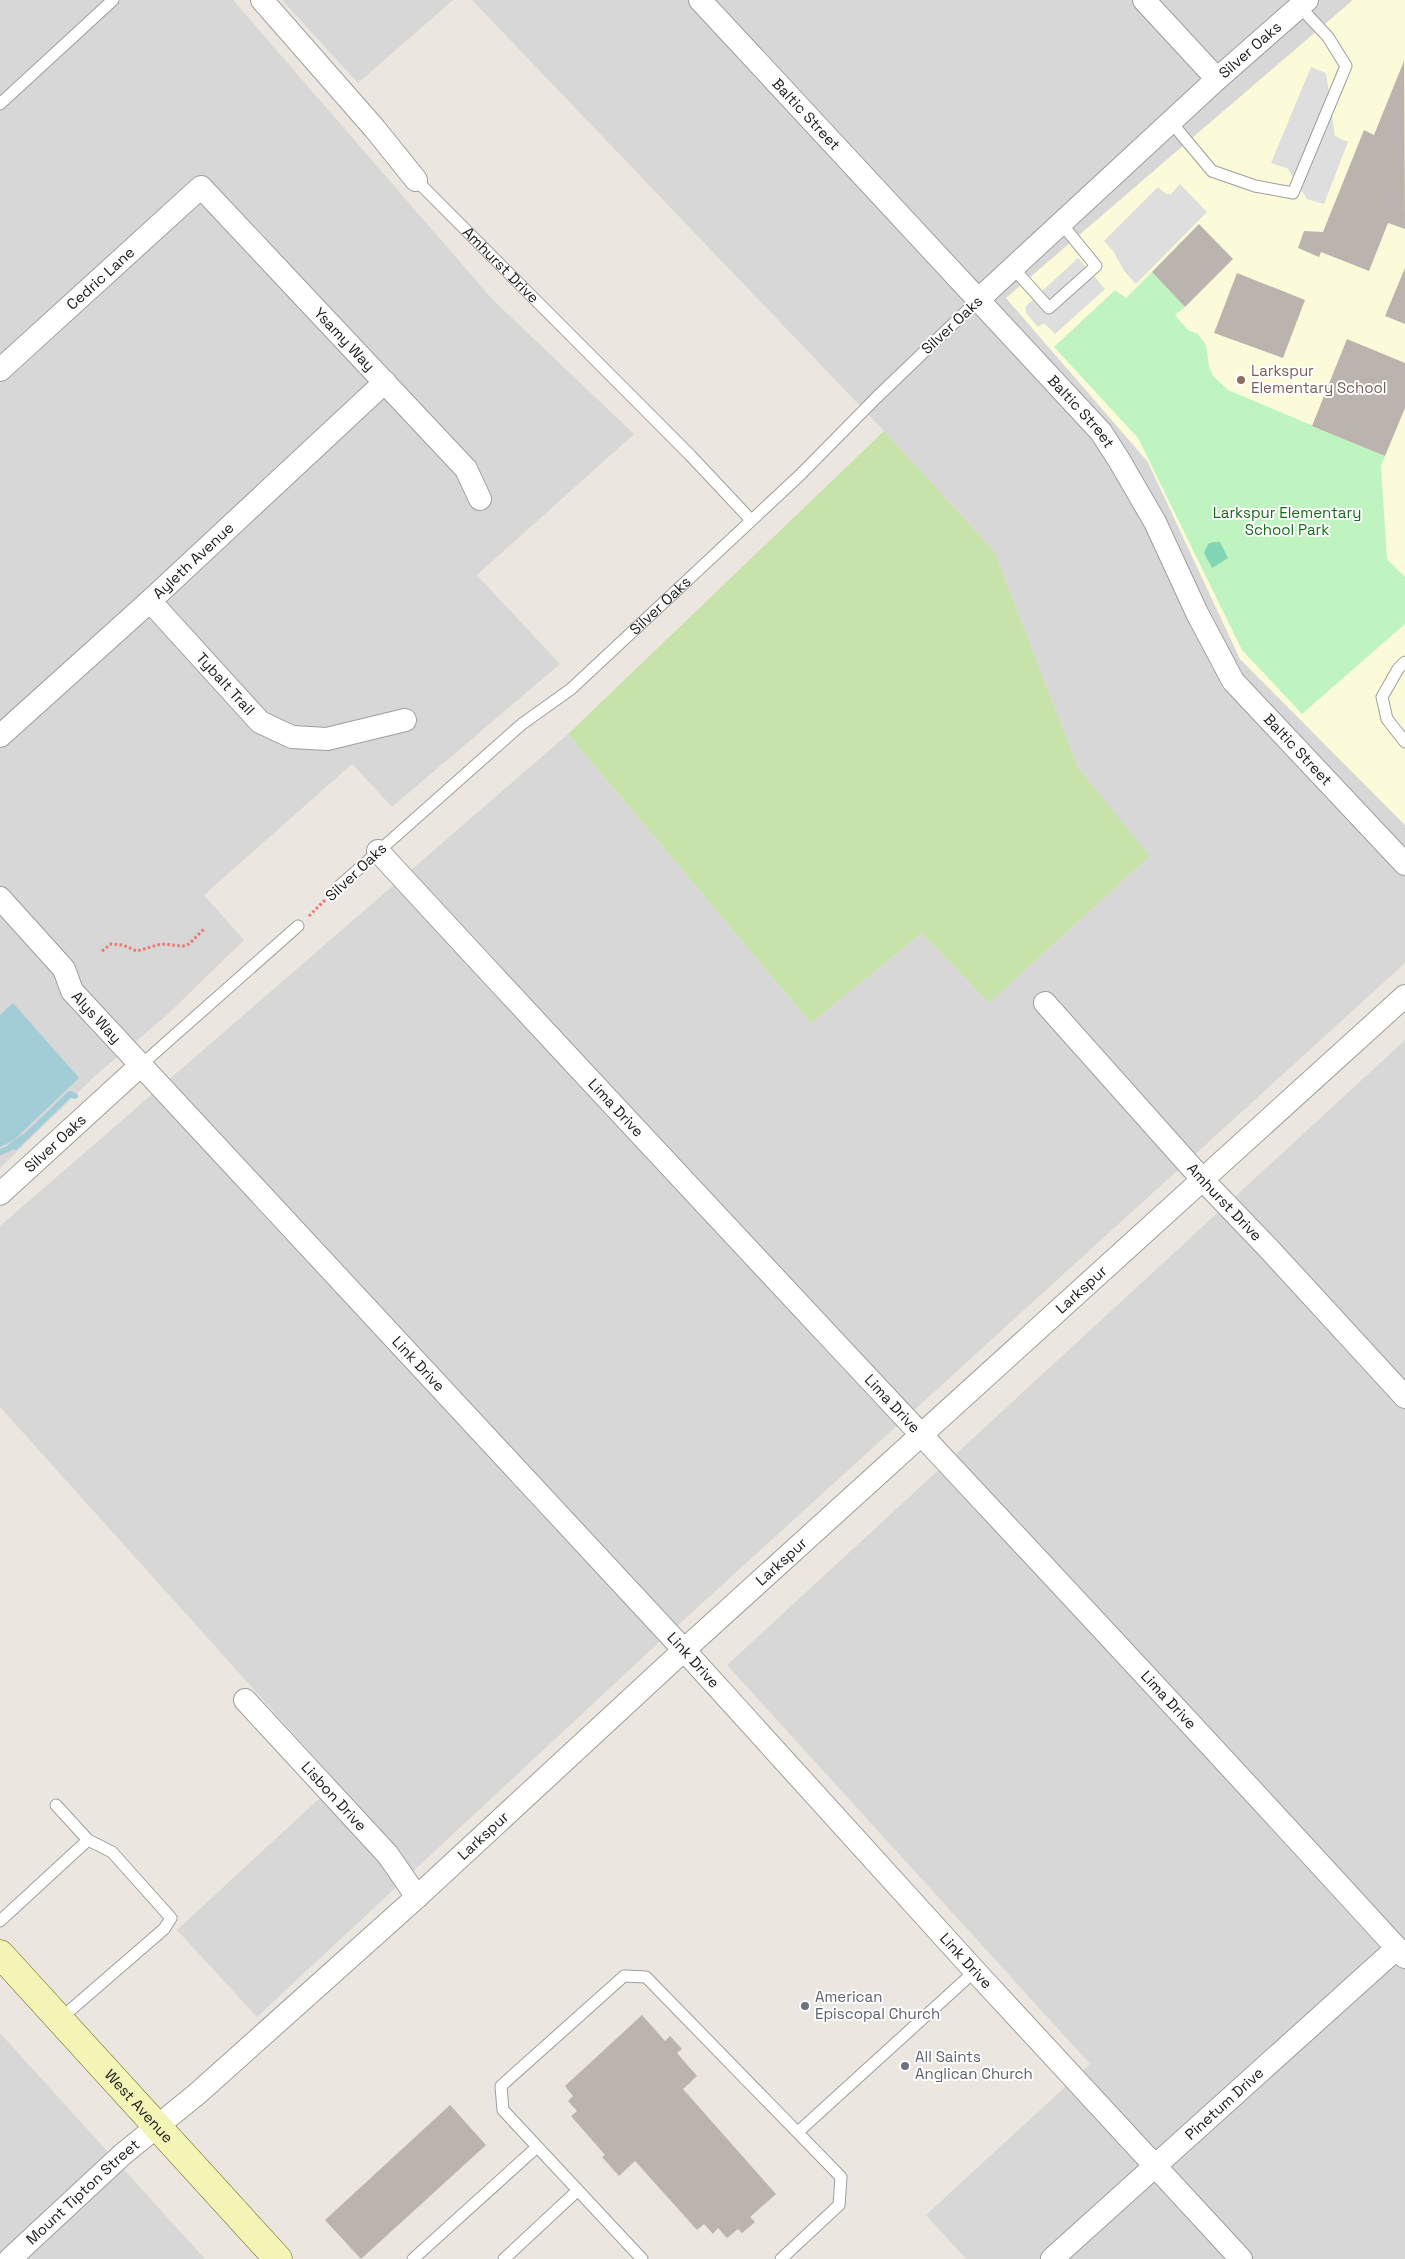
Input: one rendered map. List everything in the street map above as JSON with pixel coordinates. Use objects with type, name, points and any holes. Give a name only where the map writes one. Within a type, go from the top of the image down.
[{"type":"main road","name":"West Avenue","points":[[0,1954],[278,2259]]},
{"type":"street","name":"Amhurst Drive","points":[[262,0],[375,129],[416,180]]},
{"type":"street","name":"Baltic Street","points":[[700,0],[1100,432],[1115,452],[1155,522],[1197,613],[1233,681],[1405,864]]},
{"type":"street","points":[[1144,0],[1217,79]]},
{"type":"street","name":"Silver Oaks","points":[[977,301],[1014,269],[1217,79],[1303,3]]},
{"type":"street","name":"Cedric Lane","points":[[0,370],[201,187]]},
{"type":"street","name":"Ysamy Way","points":[[201,187],[466,469],[480,499]]},
{"type":"street","name":"Ayleth Avenue","points":[[0,736],[150,601],[385,382]]},
{"type":"street","name":"Tybalt Trail","points":[[150,601],[260,722],[292,736],[327,739],[405,720]]},
{"type":"street","name":"Lima Drive","points":[[378,851],[784,1289],[923,1434],[1401,1953]]},
{"type":"street","name":"Alys Way","points":[[0,898],[64,969],[72,991],[141,1065]]},
{"type":"street","name":"Larkspur","points":[[158,2126],[197,2094],[417,1897],[684,1650],[1405,996]]},
{"type":"street","name":"Amhurst Drive","points":[[1045,1003],[1202,1179],[1405,1397]]},
{"type":"street","name":"Silver Oaks","points":[[0,1194],[141,1065]]},
{"type":"street","name":"Link Drive","points":[[141,1065],[684,1650],[974,1971],[1241,2259]]},
{"type":"street","name":"Lisbon Drive","points":[[245,1700],[388,1855],[417,1897]]},
{"type":"street","name":"Pinetum Drive","points":[[1052,2259],[1155,2165],[1401,1953]]},
{"type":"street","name":"Mount Tipton Street","points":[[10,2259],[123,2154],[158,2126]]},
{"type":"lane","points":[[0,104],[113,0]]},
{"type":"lane","points":[[1171,122],[1212,171],[1255,186],[1293,193],[1346,66],[1303,3]]},
{"type":"lane","name":"Amhurst Drive","points":[[416,180],[690,455],[751,520]]},
{"type":"lane","points":[[1014,269],[1049,308],[1096,266],[1061,223]]},
{"type":"lane","name":"Silver Oaks","points":[[336,889],[522,724],[571,689],[800,475],[876,397],[977,301]]},
{"type":"lane","points":[[1405,662],[1398,669],[1382,697],[1386,720],[1405,742]]},
{"type":"lane","name":"Silver Oaks","points":[[141,1065],[298,926]]},
{"type":"lane","points":[[56,1805],[88,1840],[112,1852],[171,1918],[164,1929],[60,2018]]},
{"type":"lane","points":[[0,1921],[88,1840]]},
{"type":"lane","points":[[798,2132],[974,1971]]},
{"type":"lane","points":[[642,2259],[503,2110],[501,2086],[624,1976],[646,1977],[841,2177],[839,2205],[781,2259]]},
{"type":"lane","points":[[414,2259],[537,2147]]},
{"type":"lane","points":[[504,2259],[577,2191]]},
{"type":"path","name":"Silver Oaks","points":[[298,926],[336,889]]},
{"type":"path","points":[[102,951],[111,944],[123,945],[137,951],[161,944],[183,946],[189,944],[204,929]]},
{"type":"shaded area","points":[[0,0],[233,0],[493,300],[634,434],[477,575],[560,664],[392,807],[352,764],[204,895],[244,940],[167,1015],[96,1075],[0,1168]]},
{"type":"shaded area","points":[[282,0],[453,0],[358,83]]},
{"type":"shaded area","points":[[472,0],[1353,0],[1006,298],[1148,462],[1240,659],[1405,825],[1405,963],[642,1658],[257,2017],[177,1930],[337,1782],[0,1407],[0,1226],[568,734],[811,1023],[922,933],[989,1003],[1149,857],[1078,768],[994,551],[884,431]]},
{"type":"shaded area","name":"Larkspur Elementary School","points":[[1353,0],[1405,0],[1405,825],[1240,659],[1148,462],[1006,298]]},
{"type":"shaded area","points":[[1311,67],[1326,73],[1335,136],[1348,142],[1324,204],[1307,199],[1287,168],[1271,163]]},
{"type":"shaded area","points":[[1180,184],[1207,212],[1136,284],[1125,272],[1113,251],[1104,241],[1158,187],[1166,194],[1171,194]]},
{"type":"shaded area","points":[[1078,258],[1105,289],[1055,334],[1044,323],[1038,327],[1026,313],[1026,306]]},
{"type":"shaded area","points":[[1405,1040],[1405,2259],[966,2259],[926,2215],[1090,2064],[727,1665]]},
{"type":"shaded area","points":[[0,2033],[205,2259],[0,2259]]},
{"type":"green space","name":"Larkspur Elementary School Park","points":[[1152,272],[1185,307],[1175,315],[1188,330],[1198,334],[1206,345],[1209,367],[1214,377],[1228,390],[1385,456],[1381,466],[1387,559],[1405,577],[1405,624],[1302,714],[1242,650],[1138,438],[1054,347],[1115,290],[1126,298]]},
{"type":"green space","points":[[884,431],[994,551],[1078,768],[1150,856],[989,1003],[922,933],[811,1023],[568,734]]},
{"type":"green space","points":[[1220,542],[1228,558],[1212,568],[1204,553],[1208,544]]},
{"type":"water","points":[[13,1003],[79,1078],[14,1140],[0,1147],[0,1015]]},
{"type":"building","points":[[1404,61],[1405,229],[1388,223],[1369,271],[1321,252],[1319,257],[1298,248],[1304,231],[1323,232],[1364,130],[1374,135]]},
{"type":"building","points":[[1199,224],[1233,259],[1185,307],[1152,272]]},
{"type":"building","points":[[1405,268],[1405,324],[1385,316]]},
{"type":"building","points":[[1237,273],[1305,300],[1283,358],[1214,333]]},
{"type":"building","points":[[1347,339],[1405,363],[1405,408],[1385,456],[1312,426]]},
{"type":"building","points":[[642,2015],[665,2041],[670,2036],[682,2049],[677,2053],[697,2076],[683,2089],[776,2194],[750,2217],[755,2222],[742,2233],[738,2229],[727,2238],[718,2228],[713,2234],[704,2224],[697,2230],[635,2161],[619,2176],[602,2157],[605,2155],[571,2116],[577,2111],[568,2101],[573,2096],[565,2086]]},
{"type":"building","points":[[450,2105],[486,2145],[361,2259],[325,2220]]},
{"type":"waterway","points":[[0,1152],[8,1149],[22,1138],[15,1147],[70,1094],[75,1096]]},
{"type":"place","name":"Larkspur Elementary School","points":[[1241,380]]},
{"type":"place","name":"American Episcopal Church","points":[[805,2006]]},
{"type":"place","name":"All Saints Anglican Church","points":[[905,2066]]}]
